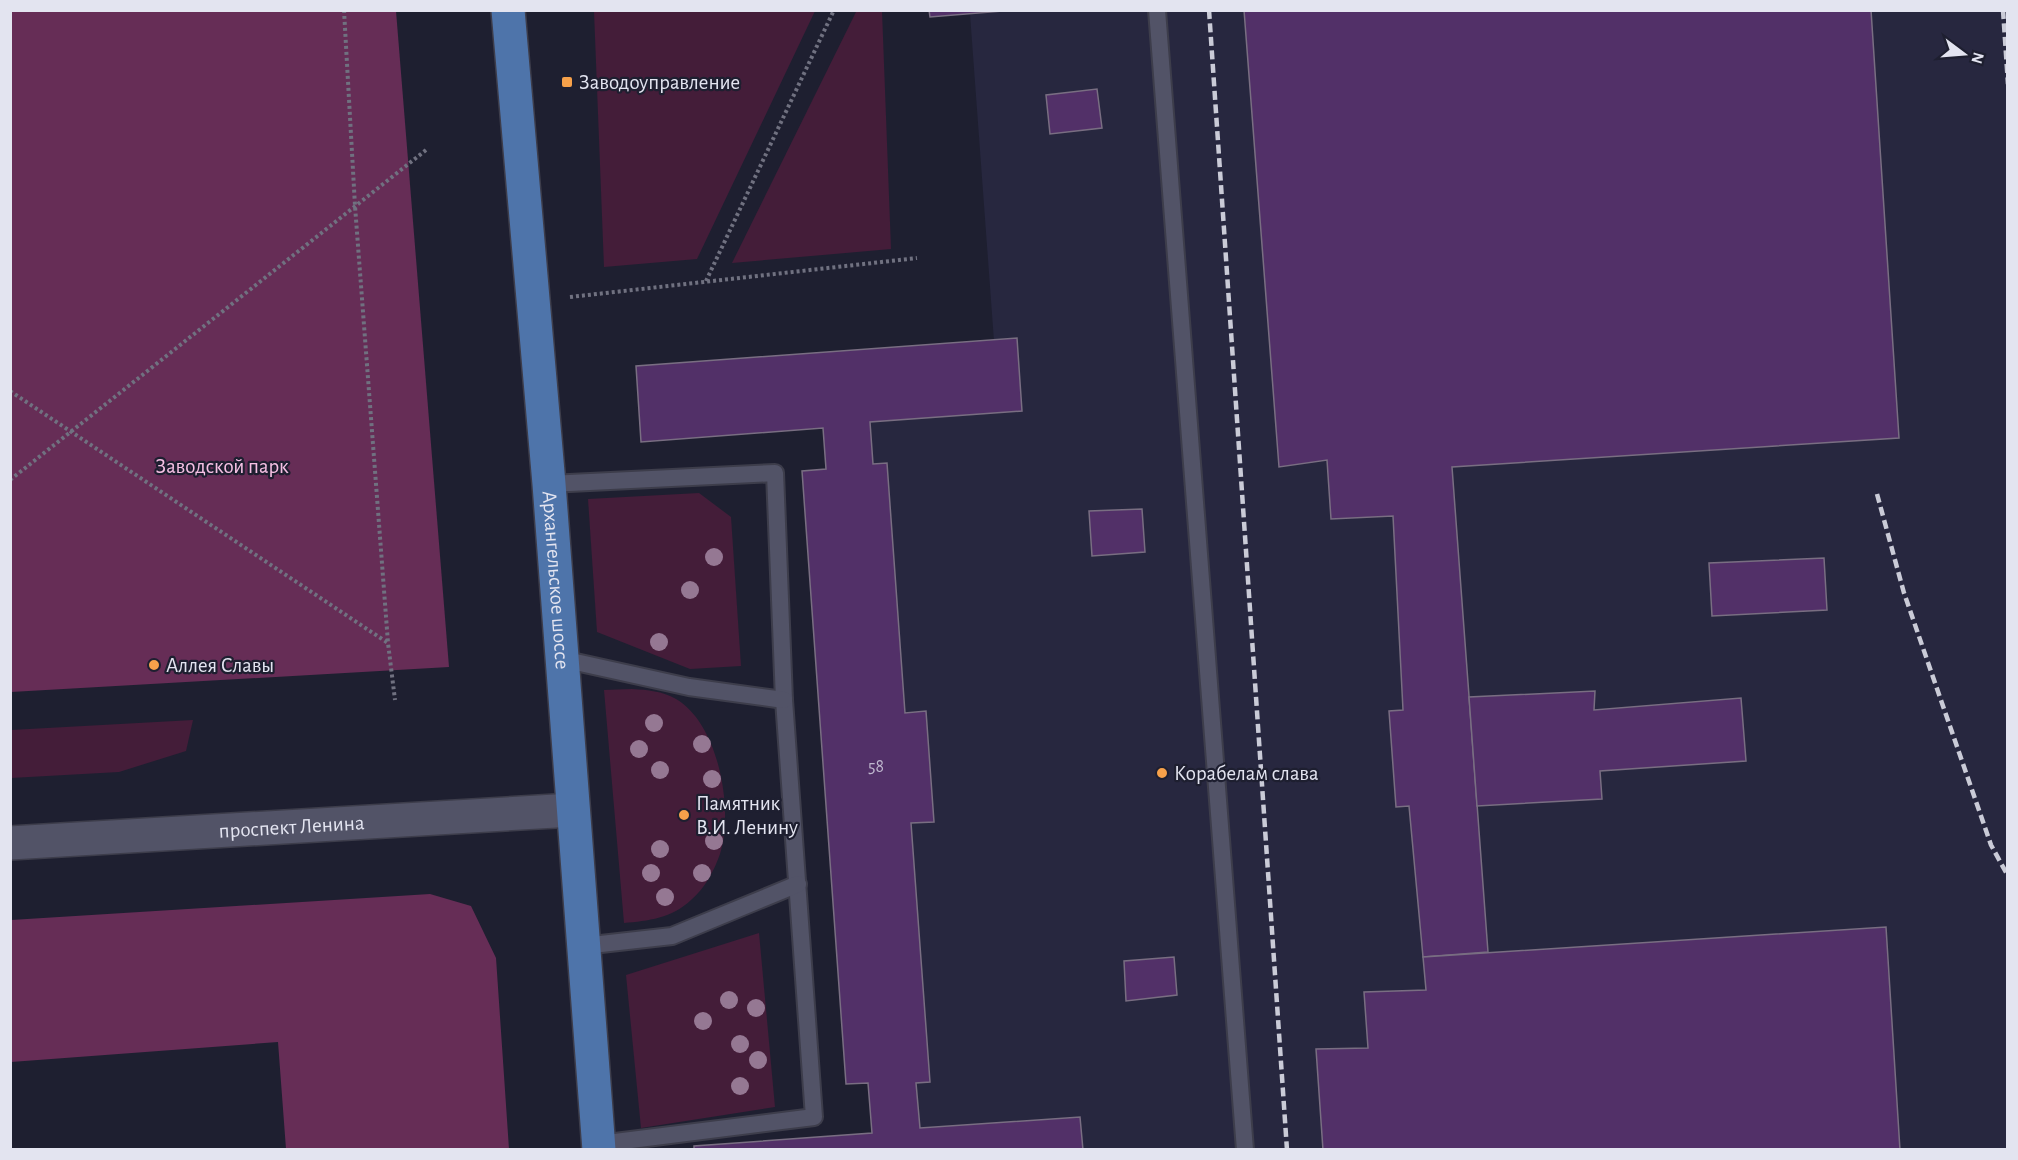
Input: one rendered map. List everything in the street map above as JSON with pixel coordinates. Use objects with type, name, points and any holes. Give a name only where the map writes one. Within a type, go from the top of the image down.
[{"type":"main road","name":"Архангельское шоссе","points":[[508,10],[549,484],[599,1147]]},
{"type":"main road","name":"проспект Ленина","points":[[10,843],[573,810]]},
{"type":"lane","points":[[1157,10],[1245,1149]]},
{"type":"lane","points":[[549,484],[775,473],[784,700],[814,1117],[599,1147]]},
{"type":"lane","points":[[562,659],[689,687],[784,700]]},
{"type":"lane","points":[[583,946],[672,936],[798,884]]},
{"type":"path","points":[[344,10],[388,643],[395,700]]},
{"type":"path","points":[[706,281],[834,10]]},
{"type":"path","points":[[10,480],[426,150]]},
{"type":"path","points":[[570,297],[917,258]]},
{"type":"path","points":[[10,391],[388,643]]},
{"type":"shaded area","points":[[857,10],[882,11],[891,249],[732,263]]},
{"type":"shaded area","points":[[594,11],[815,11],[697,259],[604,267]]},
{"type":"shaded area","points":[[929,11],[2007,11],[2007,1149],[1083,1150],[1080,1117],[920,1128],[916,1083],[930,1082],[911,823],[933,822],[925,711],[905,713],[887,463],[873,464],[870,422],[1022,411],[994,341],[970,14],[930,17]]},
{"type":"shaded area","points":[[699,493],[731,517],[741,666],[690,669],[597,632],[588,499]]},
{"type":"shaded area","points":[[632,689],[665,694],[676,699],[691,711],[713,747],[724,792],[725,815],[720,854],[701,890],[684,906],[668,915],[651,920],[624,923],[604,690]]},
{"type":"shaded area","points":[[193,720],[186,751],[119,772],[11,778],[11,730]]},
{"type":"shaded area","points":[[759,933],[775,1107],[641,1128],[626,975]]},
{"type":"green space","name":"Заводской парк","points":[[11,10],[396,11],[449,667],[11,692]]},
{"type":"green space","points":[[430,894],[471,906],[496,958],[509,1149],[286,1149],[278,1042],[11,1062],[11,920]]},
{"type":"building","points":[[929,10],[1015,10],[930,17]]},
{"type":"building","points":[[1244,10],[1871,10],[1899,438],[1452,467],[1488,952],[1423,957],[1409,806],[1396,807],[1389,711],[1403,710],[1393,516],[1331,519],[1327,460],[1279,467]]},
{"type":"building","points":[[1097,89],[1102,128],[1050,134],[1046,95]]},
{"type":"building","points":[[1017,338],[1022,411],[870,422],[873,464],[887,463],[905,713],[926,711],[934,822],[911,823],[930,1082],[916,1083],[920,1128],[1080,1117],[1083,1150],[694,1150],[694,1146],[872,1133],[868,1083],[846,1084],[802,471],[826,469],[823,428],[641,442],[636,366]]},
{"type":"building","points":[[1142,509],[1145,552],[1092,556],[1089,511]]},
{"type":"building","points":[[1824,558],[1827,610],[1712,616],[1709,563]]},
{"type":"building","points":[[1595,691],[1594,710],[1741,698],[1746,761],[1600,771],[1602,799],[1477,806],[1469,697]]},
{"type":"building","points":[[1886,927],[1900,1150],[1323,1150],[1316,1049],[1368,1048],[1364,992],[1426,990],[1423,957]]},
{"type":"building","points":[[1174,957],[1177,995],[1126,1001],[1124,961]]},
{"type":"railway","points":[[1209,10],[1287,1150]]},
{"type":"railway","points":[[2003,10],[2008,84]]},
{"type":"railway","points":[[1877,494],[1904,593],[1991,845],[2008,876]]},
{"type":"place","name":"Заводоуправление","points":[[567,82]]},
{"type":"place","name":"Аллея Славы","points":[[154,665]]},
{"type":"place","name":"Корабелам слава","points":[[1162,773]]},
{"type":"place","name":"Памятник В.И. Ленину","points":[[684,815]]}]
